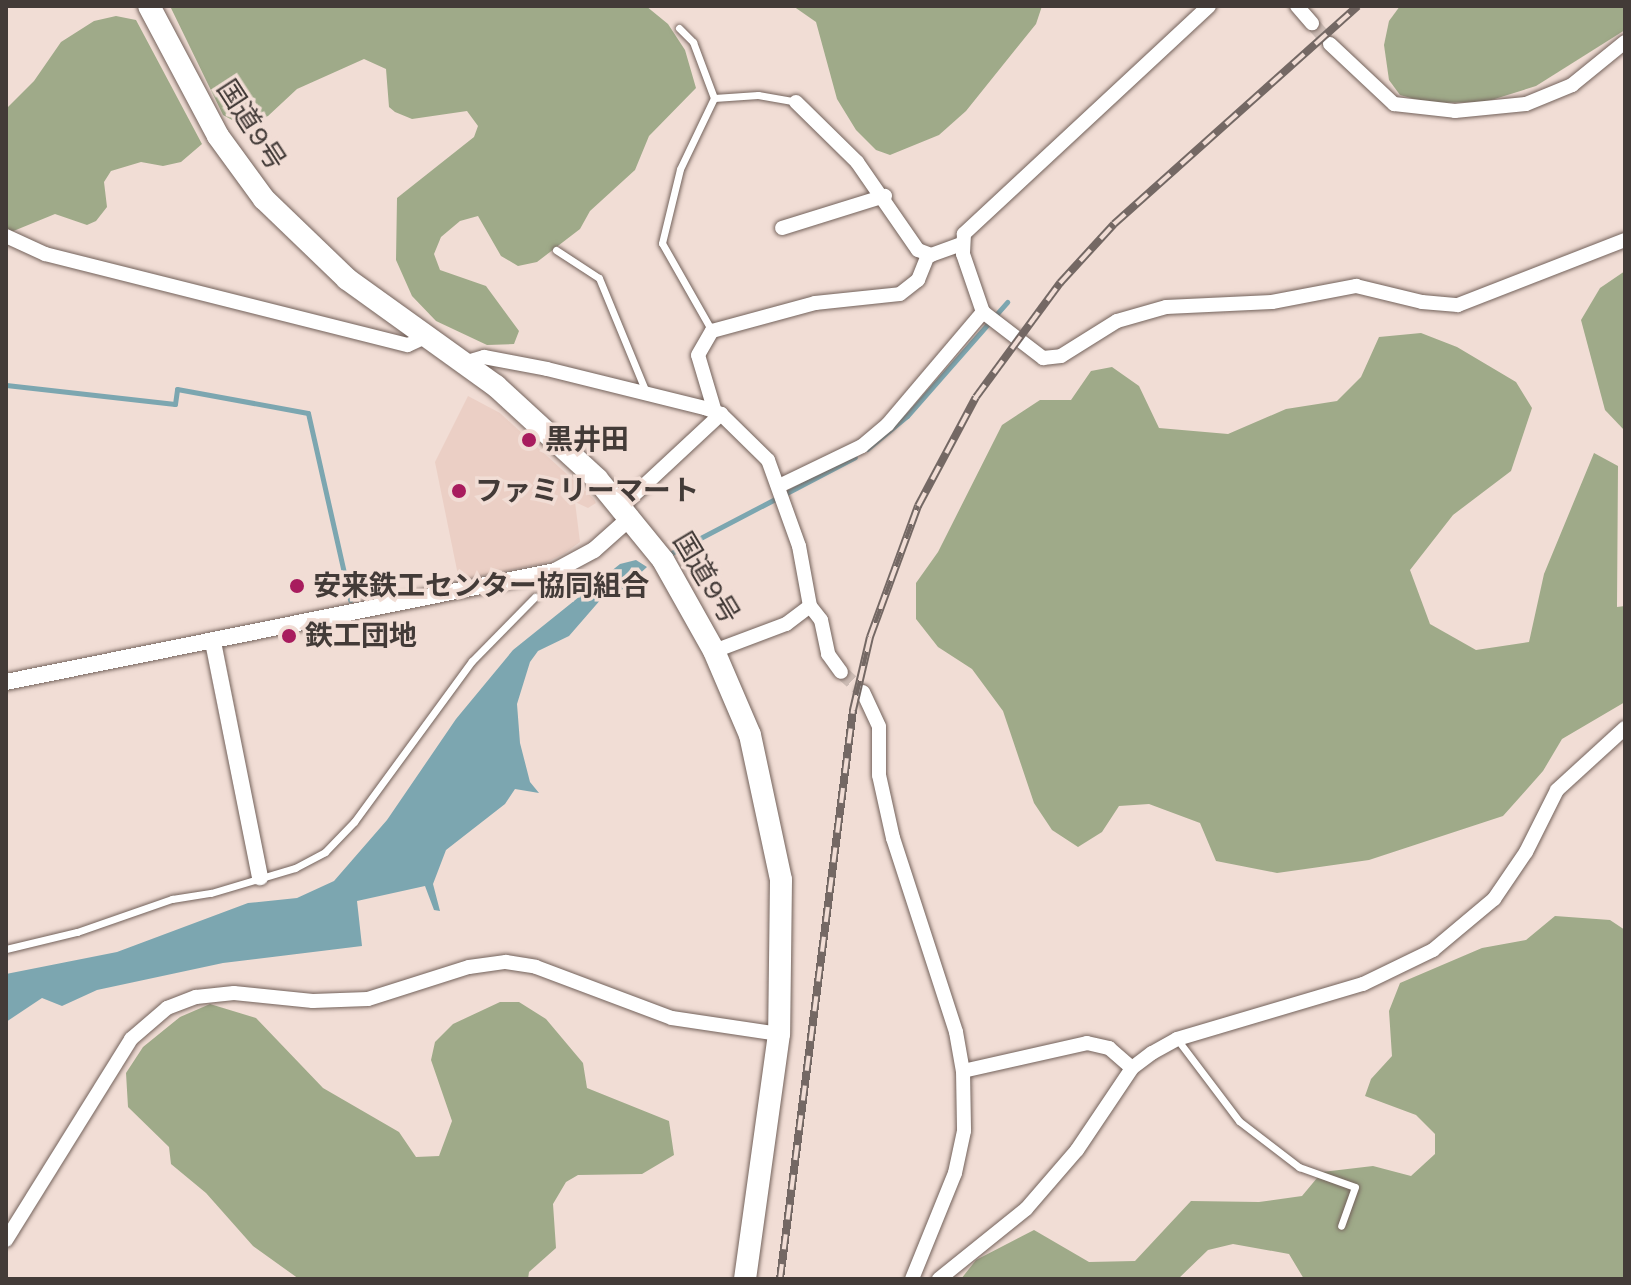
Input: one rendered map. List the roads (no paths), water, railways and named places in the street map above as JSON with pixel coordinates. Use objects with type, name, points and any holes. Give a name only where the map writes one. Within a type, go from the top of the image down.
[{"type":"highway","name":"国道9号","points":[[149,6],[218,136],[264,199],[347,279],[464,363],[542,426],[626,512],[663,560],[714,651],[750,735],[781,880],[779,1034],[745,1279]]},
{"type":"street","points":[[1209,6],[969,226],[961,244],[983,312],[1043,358],[1061,356],[1117,321],[1166,307],[1272,302],[1356,286],[1422,302],[1458,305],[1625,240]]},
{"type":"street","points":[[1297,6],[1312,23]]},
{"type":"street","points":[[1330,44],[1394,104],[1455,111],[1526,104],[1572,85],[1625,42]]},
{"type":"street","points":[[796,102],[885,196],[911,243],[928,255]]},
{"type":"street","points":[[782,228],[885,196]]},
{"type":"street","points":[[6,236],[45,254],[408,345],[425,337]]},
{"type":"street","points":[[841,672],[828,654],[821,620],[810,606],[781,493],[768,460],[718,413],[698,355],[712,331],[815,303],[900,294],[918,280],[928,255],[961,244]]},
{"type":"street","points":[[781,493],[862,446],[888,424],[983,312]]},
{"type":"street","points":[[464,363],[484,357],[718,413]]},
{"type":"street","points":[[6,682],[555,571],[594,550],[718,413]]},
{"type":"street","points":[[714,651],[786,624],[810,606]]},
{"type":"street","points":[[213,642],[260,877]]},
{"type":"street","points":[[863,692],[879,727],[879,775],[893,838],[956,1032],[963,1071],[964,1131],[955,1173],[912,1279]]},
{"type":"street","points":[[939,1279],[1026,1209],[1077,1150],[1132,1068],[1177,1039],[1363,984],[1433,950],[1494,899],[1526,852],[1557,790],[1625,728]]},
{"type":"street","points":[[6,1240],[131,1039],[167,1008],[196,997],[234,993],[313,1001],[368,999],[469,967],[506,962],[536,967],[672,1018],[779,1034]]},
{"type":"street","points":[[963,1071],[1087,1043],[1109,1048],[1132,1068]]},
{"type":"lane","points":[[679,28],[693,42],[714,98],[680,169],[662,243],[712,331]]},
{"type":"lane","points":[[714,98],[758,95],[796,102]]},
{"type":"lane","points":[[556,250],[599,278],[647,394]]},
{"type":"lane","points":[[6,949],[295,868],[336,842],[472,661],[535,597]]},
{"type":"lane","points":[[1177,1039],[1239,1121],[1299,1167],[1355,1187],[1341,1226]]},
{"type":"water","points":[[636,560],[647,567],[623,589],[602,598],[569,636],[538,651],[530,662],[517,704],[520,743],[530,782],[539,793],[515,789],[505,804],[446,850],[433,884],[440,911],[434,910],[425,886],[357,901],[362,946],[223,963],[97,990],[62,1006],[42,998],[6,1022],[6,974],[117,952],[248,903],[297,898],[334,881],[387,820],[456,719],[513,650],[620,564]]},
{"type":"waterway","points":[[867,449],[907,416],[1007,302]]},
{"type":"waterway","points":[[6,385],[175,404],[177,389],[308,413],[350,600]]},
{"type":"waterway","points":[[666,556],[855,457]]},
{"type":"tunnel","points":[[1312,23],[1330,44]]},
{"type":"tunnel","points":[[841,672],[863,692]]},
{"type":"railway","points":[[780,1279],[853,710],[870,637],[918,506],[976,397],[1060,283],[1114,224],[1358,6]]},
{"type":"place","name":"黒井田","points":[[529,440]]},
{"type":"place","name":"ファミリーマート","points":[[459,491]]},
{"type":"place","name":"安来鉄工センター協同組合","points":[[297,586]]},
{"type":"place","name":"鉄工団地","points":[[289,636]]}]
